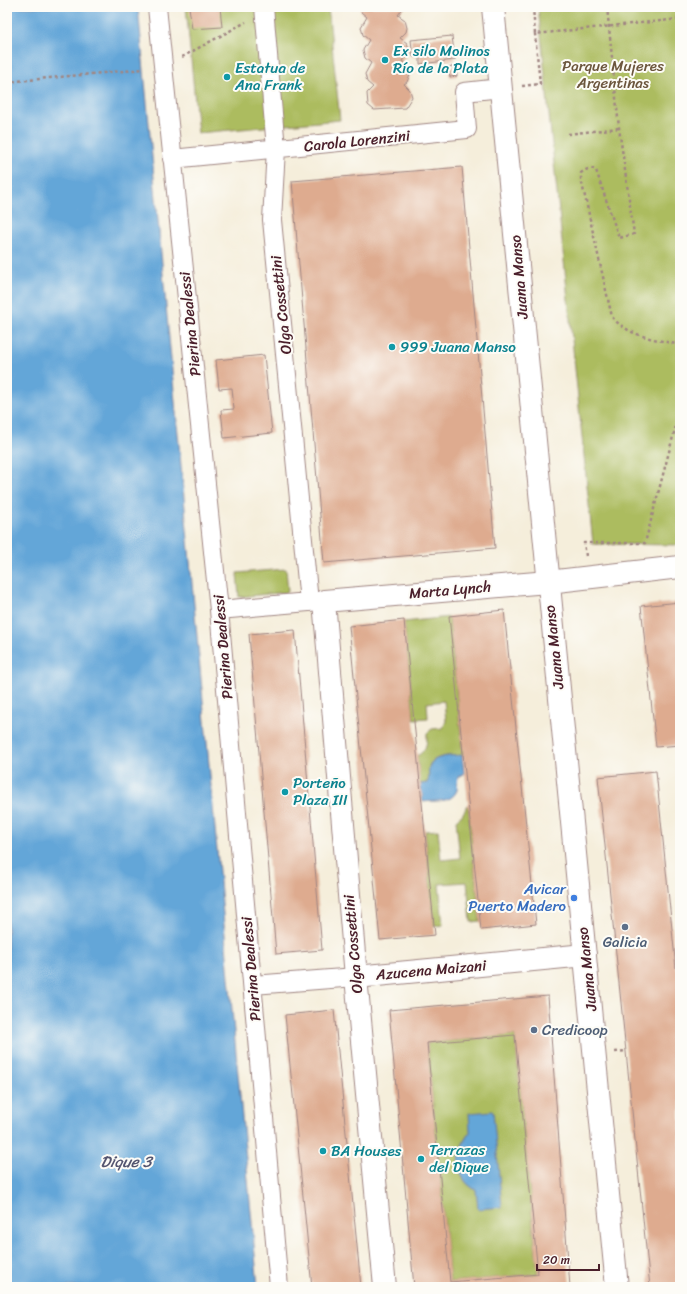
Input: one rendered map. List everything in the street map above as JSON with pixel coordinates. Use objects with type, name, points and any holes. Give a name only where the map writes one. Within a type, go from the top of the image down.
[{"type":"street","name":"Pierina Dealessi","points":[[157,7],[156,68],[172,159],[220,610],[279,1287]]},
{"type":"street","name":"Juana Manso","points":[[493,7],[617,1287]]},
{"type":"street","name":"Olga Cossettini","points":[[264,10],[276,149],[272,220],[317,601],[356,977],[385,1287]]},
{"type":"street","name":"Carola Lorenzini","points":[[172,159],[467,130],[464,92],[501,88]]},
{"type":"street","name":"Marta Lynch","points":[[220,610],[548,582],[589,576],[680,567]]},
{"type":"street","name":"Azucena Maizani","points":[[253,985],[356,977],[585,955]]},
{"type":"path","points":[[501,88],[540,84],[533,7]]},
{"type":"path","points":[[607,7],[619,128],[634,234],[620,238],[596,170],[593,168],[585,169],[581,173],[580,179],[612,317],[620,326],[630,332],[680,345]]},
{"type":"path","points":[[7,82],[156,68],[264,10]]},
{"type":"path","points":[[535,34],[680,19]]},
{"type":"path","points":[[568,134],[619,128]]},
{"type":"path","points":[[589,576],[584,544],[644,543],[680,410]]},
{"type":"green space","points":[[186,7],[328,7],[340,120],[198,133]]},
{"type":"green space","name":"Parque Mujeres Argentinas","points":[[538,7],[680,7],[680,545],[593,544]]},
{"type":"green space","points":[[286,569],[288,592],[239,597],[237,573]]},
{"type":"green space","points":[[449,617],[463,756],[443,757],[434,760],[429,767],[429,777],[427,783],[420,784],[417,756],[426,746],[427,733],[432,729],[443,728],[446,721],[444,701],[427,703],[428,718],[414,719],[404,622]]},
{"type":"green space","points":[[468,805],[480,921],[471,922],[467,882],[439,884],[443,925],[434,926],[425,831],[438,830],[441,860],[460,858],[456,820],[462,815]]},
{"type":"green space","points":[[515,1035],[538,1274],[450,1282],[427,1043]],"holes":[[[470,1132],[476,1190],[468,1185],[463,1178],[459,1163],[459,1155],[465,1139]]]},
{"type":"water","name":"Dique 3","points":[[7,7],[138,7],[258,1287],[7,1287]]},
{"type":"water","points":[[462,755],[464,774],[458,777],[457,790],[455,794],[451,798],[443,800],[423,802],[421,784],[427,783],[428,781],[429,768],[431,764],[438,758]]},
{"type":"water","points":[[493,1111],[502,1207],[478,1209],[476,1190],[463,1178],[460,1171],[460,1155],[465,1139],[470,1132],[469,1113]]},
{"type":"building","points":[[189,7],[220,7],[222,27],[192,29]]},
{"type":"building","name":"Ex silo Molinos Río de la Plata","points":[[360,7],[404,7],[398,15],[405,20],[407,28],[406,32],[400,38],[407,43],[409,51],[402,61],[408,66],[410,74],[407,82],[404,84],[410,90],[412,97],[405,108],[374,110],[368,105],[367,93],[373,87],[367,82],[365,74],[371,63],[365,58],[363,50],[369,40],[363,35],[361,27],[367,17],[361,12]]},
{"type":"building","points":[[452,36],[455,60],[420,64],[420,56],[413,57],[411,40]]},
{"type":"building","points":[[456,66],[457,76],[450,77],[448,67]]},
{"type":"building","name":"999 Juana Manso","points":[[462,167],[495,548],[324,563],[292,181]]},
{"type":"building","points":[[264,355],[272,433],[224,438],[221,410],[234,409],[232,388],[219,389],[216,360]]},
{"type":"building","points":[[680,602],[680,745],[656,747],[641,606]]},
{"type":"building","points":[[504,610],[536,924],[481,930],[449,616]]},
{"type":"building","points":[[404,620],[435,935],[380,940],[349,626]]},
{"type":"building","name":"Porteño Plaza III","points":[[295,630],[322,950],[276,954],[249,634]]},
{"type":"building","points":[[656,771],[676,969],[680,968],[680,1287],[650,1287],[598,777]]},
{"type":"building","name":"Terrazas del Dique","points":[[548,996],[570,1287],[414,1287],[389,1010]],"holes":[[[515,1035],[538,1274],[450,1282],[427,1043]]]},
{"type":"building","name":"BA Houses","points":[[334,1010],[361,1287],[312,1287],[285,1015]]},
{"type":"place","name":"Ex silo Molinos Río de la Plata","points":[[385,60]]},
{"type":"place","name":"Estatua de Ana Frank","points":[[227,77]]},
{"type":"place","name":"999 Juana Manso","points":[[392,347]]},
{"type":"place","name":"Porteño Plaza III","points":[[285,792]]},
{"type":"place","name":"Avicar Puerto Madero","points":[[574,898]]},
{"type":"place","name":"Galicia","points":[[625,927]]},
{"type":"place","name":"Credicoop","points":[[534,1030]]},
{"type":"place","name":"BA Houses","points":[[323,1151]]},
{"type":"place","name":"Terrazas del Dique","points":[[421,1159]]}]
